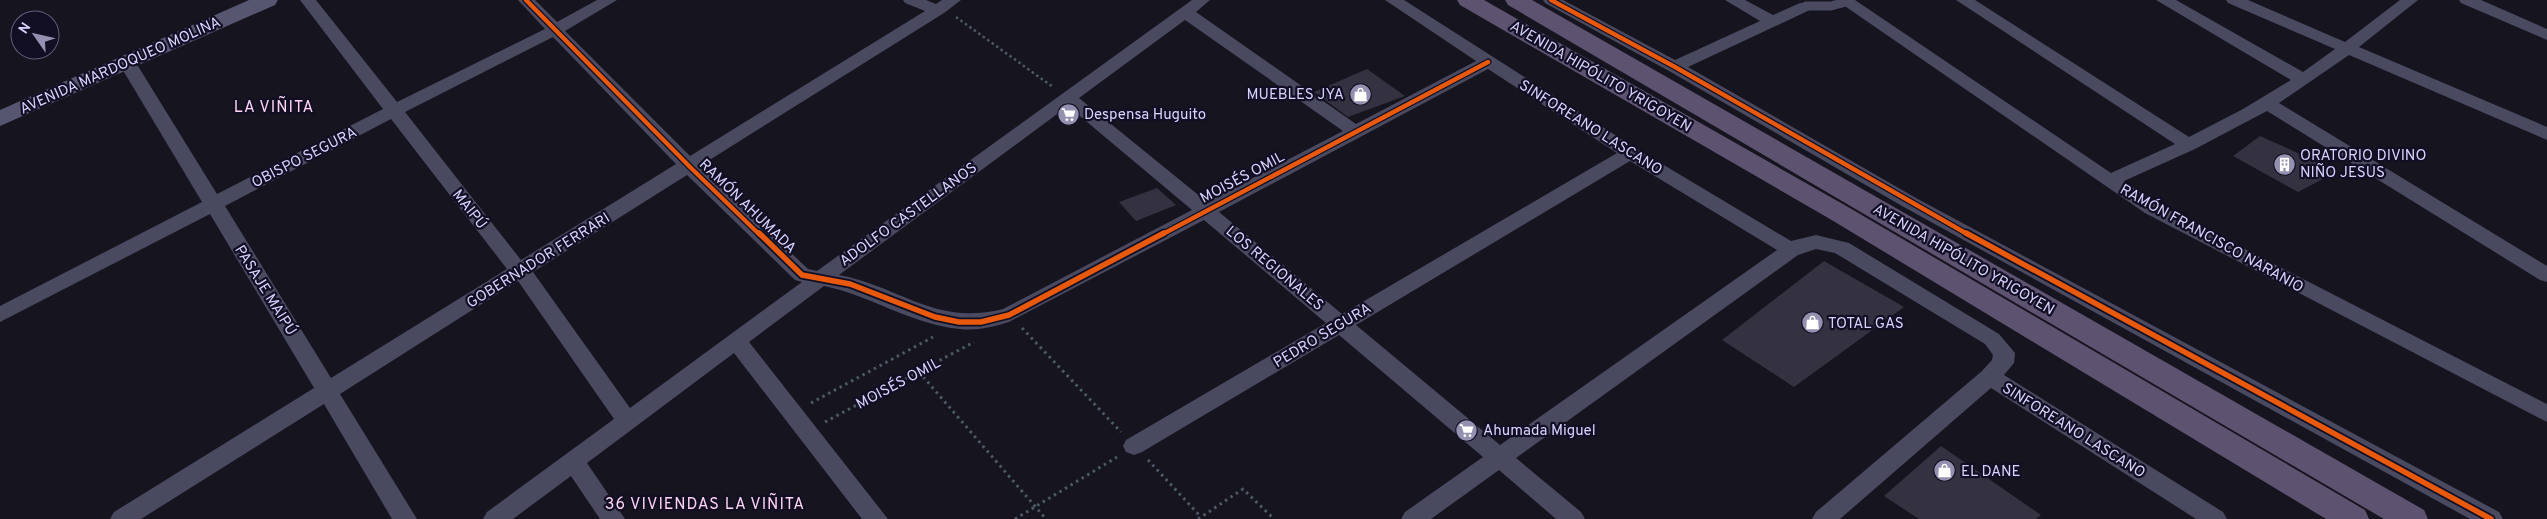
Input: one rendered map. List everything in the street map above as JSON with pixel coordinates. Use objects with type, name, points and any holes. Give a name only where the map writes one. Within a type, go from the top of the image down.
[{"type":"main road","name":"AVENIDA HIPÓLITO YRIGOYEN","points":[[1468,0],[1839,213],[2353,519]]},
{"type":"main road","name":"AVENIDA HIPÓLITO YRIGOYEN","points":[[1516,0],[2412,519]]},
{"type":"street","name":"AVENIDA MARDOQUEO MOLINA","points":[[0,119],[267,0]]},
{"type":"street","name":"MAIPÚ","points":[[308,0],[519,271],[530,280],[627,421]]},
{"type":"street","name":"RAMÓN AHUMADA","points":[[526,0],[690,167],[802,275],[850,284],[935,317],[959,322],[981,322],[1009,314]]},
{"type":"street","name":"OBISPO SEGURA","points":[[0,316],[393,111],[555,30],[572,18],[609,0]]},
{"type":"street","points":[[911,0],[945,5]]},
{"type":"street","name":"ADOLFO CASTELLANOS","points":[[495,519],[1067,97],[1202,0]]},
{"type":"street","name":"SINFOREANO LASCANO","points":[[1392,0],[1630,153],[1791,250]]},
{"type":"street","points":[[1550,0],[1675,67],[1909,202],[2491,519]]},
{"type":"street","points":[[1733,0],[1771,21]]},
{"type":"street","points":[[1964,0],[2190,145]]},
{"type":"street","points":[[2164,0],[2304,80]]},
{"type":"street","points":[[2234,0],[2547,134]]},
{"type":"street","points":[[2109,181],[2190,145],[2267,103],[2348,50],[2410,0]]},
{"type":"street","points":[[2467,0],[2547,35]]},
{"type":"street","name":"RAMÓN FRANCISCO NARANIO","points":[[1845,1],[2152,209],[2547,414]]},
{"type":"street","name":"GOBERNADOR FERRARI","points":[[122,519],[519,271],[690,167],[945,5]]},
{"type":"street","points":[[1675,67],[1806,6]]},
{"type":"street","points":[[1185,12],[1354,131]]},
{"type":"street","name":"PASAJE MAIPÚ","points":[[127,62],[405,519]]},
{"type":"street","name":"MOISÉS OMIL","points":[[1009,314],[1488,62]]},
{"type":"street","name":"LOS REGIONALES","points":[[1067,97],[1206,210],[1573,519]]},
{"type":"street","points":[[2267,103],[2547,275]]},
{"type":"street","name":"PEDRO SEGURA","points":[[1134,446],[1630,153]]},
{"type":"street","name":"SINFOREANO LASCANO","points":[[1413,519],[1791,250],[1804,242],[1821,241],[1842,248],[1992,339],[2004,353],[2003,363],[1990,377],[2215,519]]},
{"type":"street","points":[[736,341],[876,519]]},
{"type":"street","points":[[1824,519],[1990,377]]},
{"type":"street","points":[[573,461],[613,519]]},
{"type":"lane","points":[[1806,6],[1831,6],[1845,1]]},
{"type":"path","points":[[945,5],[957,18],[1067,97]]},
{"type":"path","points":[[1009,314],[1134,446],[1199,518],[1243,489],[1274,519]]},
{"type":"path","points":[[918,372],[1046,519]]},
{"type":"path","points":[[1015,519],[1134,446]]},
{"type":"building","name":"MUEBLES JYA","points":[[1367,69],[1405,96],[1348,117],[1314,92]]},
{"type":"building","name":"ORATORIO DIVINO NIÑO JESUS","points":[[2260,136],[2338,171],[2298,192],[2233,156]]},
{"type":"building","points":[[1157,188],[1176,205],[1136,221],[1119,202]]},
{"type":"building","name":"TOTAL GAS","points":[[1824,261],[1904,307],[1794,387],[1722,340]]},
{"type":"building","name":"EL DANE","points":[[1941,446],[2041,515],[2036,519],[1919,519],[1884,496]]},
{"type":"cycle path","points":[[526,0],[690,167],[802,275],[850,284],[935,317],[959,322],[981,322],[1009,315],[1488,62]]},
{"type":"cycle path","points":[[1551,0],[1675,67],[1909,202],[2491,519]]},
{"type":"place","name":"MUEBLES JYA","points":[[1360,94]]},
{"type":"place","name":"Despensa Huguito","points":[[1068,114]]},
{"type":"place","name":"ORATORIO DIVINO NIÑO JESUS","points":[[2284,164]]},
{"type":"place","name":"TOTAL GAS","points":[[1812,323]]},
{"type":"place","name":"Ahumada Miguel","points":[[1467,430]]},
{"type":"place","name":"EL DANE","points":[[1945,471]]},
{"type":"district","name":"LA VIÑITA","points":[[274,106]]},
{"type":"district","name":"36 VIVIENDAS LA VIÑITA","points":[[705,503]]}]
